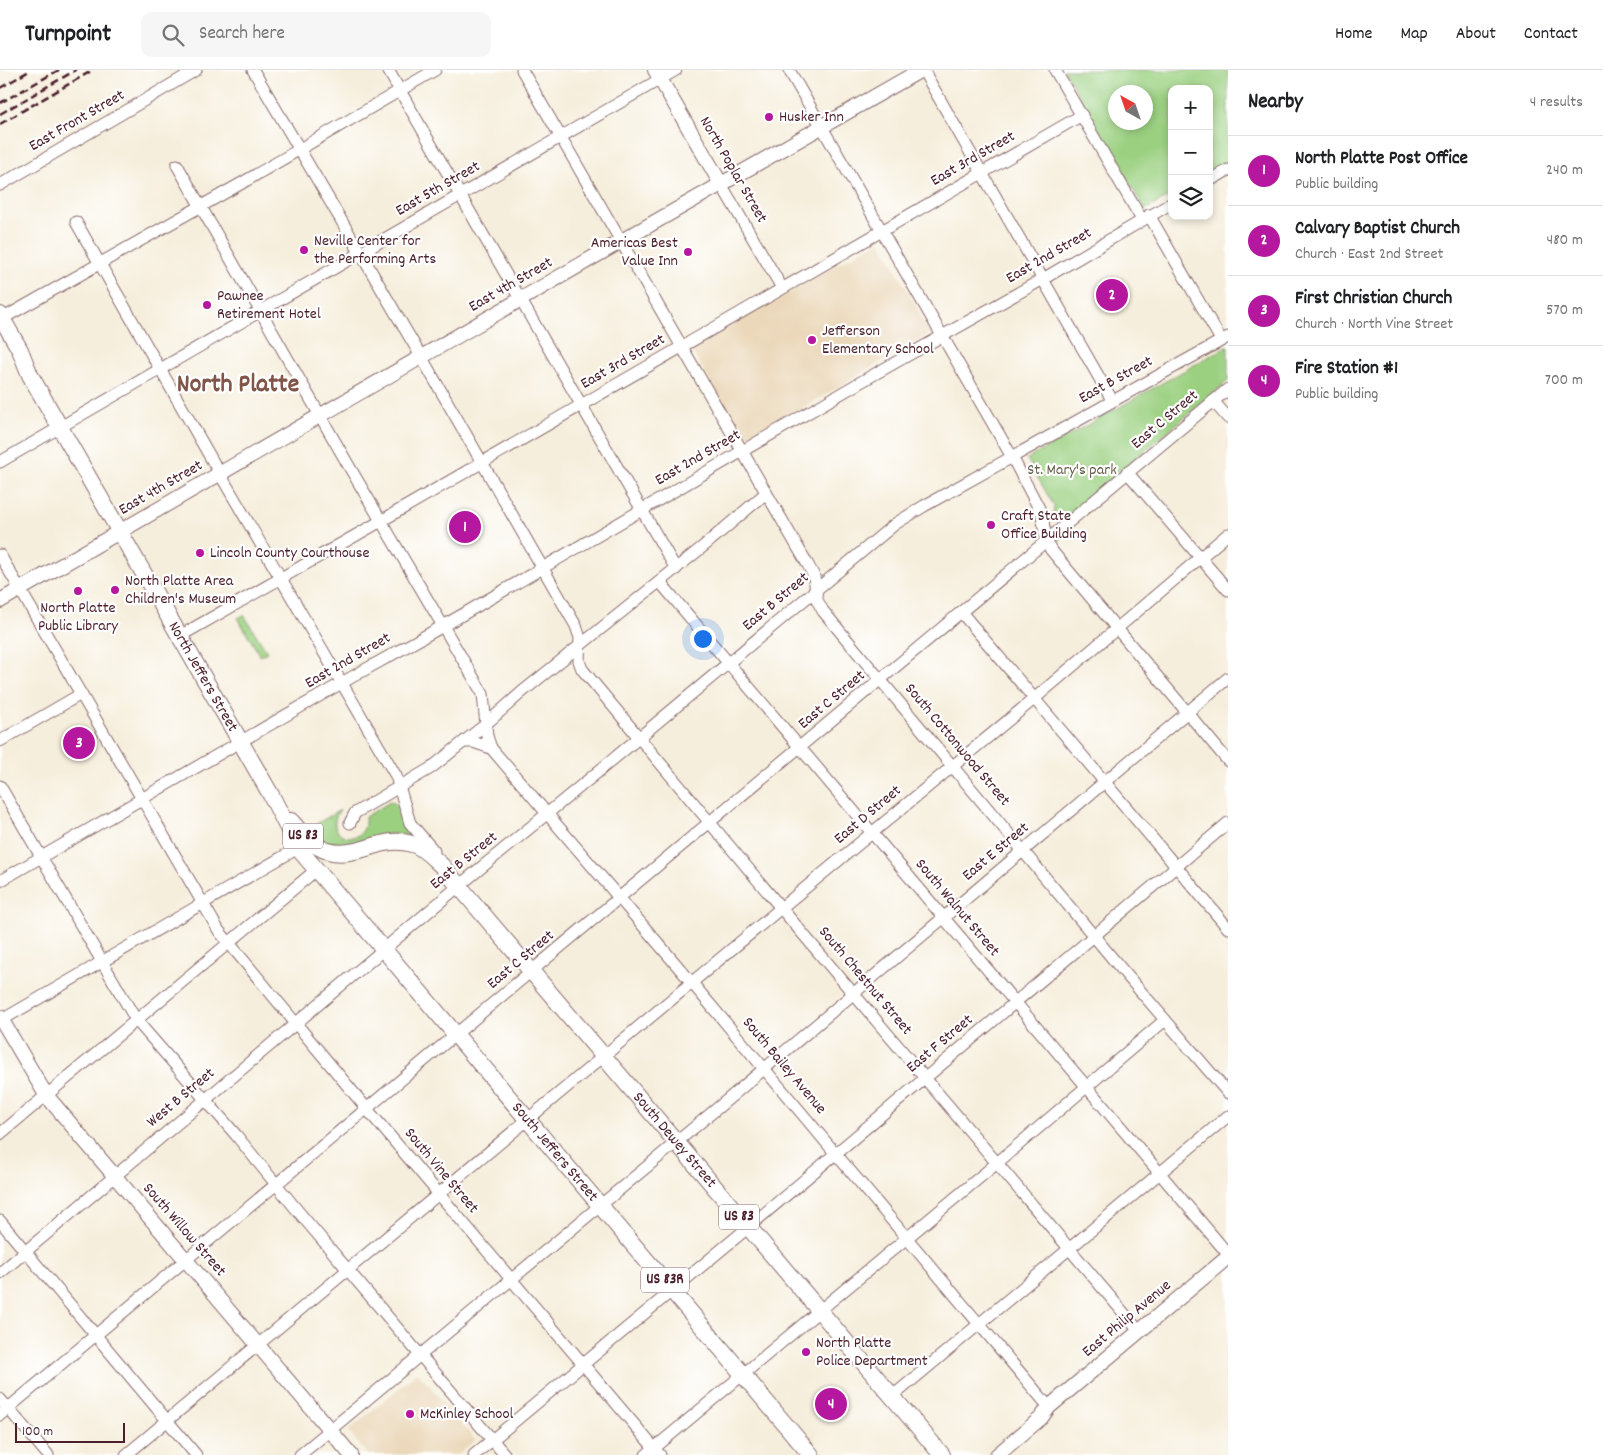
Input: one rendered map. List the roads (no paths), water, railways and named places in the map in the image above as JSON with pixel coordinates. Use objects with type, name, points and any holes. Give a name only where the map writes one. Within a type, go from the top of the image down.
[{"type":"highway","name":"North Jeffers Street","points":[[1,322],[20,350],[30,375],[241,742],[298,848]]},
{"type":"highway","name":"North Jeffers Street","points":[[271,795],[306,839],[330,852],[349,852],[394,841],[408,843],[422,849]]},
{"type":"highway","name":"South Jeffers Street","points":[[298,848],[811,1455]]},
{"type":"highway","name":"South Dewey Street","points":[[422,849],[460,885],[603,1057],[942,1455]]},
{"type":"main road","name":"East 4th Street","points":[[0,602],[721,184],[922,70]]},
{"type":"main road","name":"North Poplar Street","points":[[657,75],[721,184]]},
{"type":"main road","name":"South Willow Street","points":[[1,1019],[46,1095],[352,1455]]},
{"type":"main road","name":"East Philip Avenue","points":[[986,1455],[1038,1412],[1048,1407],[1228,1256]]},
{"type":"main road","name":"East Philip Avenue","points":[[997,1455],[1041,1418],[1048,1407]]},
{"type":"street","name":"East Front Street","points":[[0,185],[196,70]]},
{"type":"street","name":"South Chestnut Street","points":[[253,70],[576,626],[580,638],[578,661],[582,669],[781,908],[1139,1331]]},
{"type":"street","points":[[388,70],[676,569]]},
{"type":"street","points":[[1,322],[435,70]]},
{"type":"street","name":"South Cottonwood Street","points":[[522,70],[814,576],[817,600],[823,611],[1094,936],[1228,1092]]},
{"type":"street","name":"East 5th Street","points":[[0,462],[560,137],[657,75],[676,70]]},
{"type":"street","points":[[789,70],[1012,457],[1042,514],[1046,541],[1051,550],[1228,761]]},
{"type":"street","points":[[922,70],[1112,400]]},
{"type":"street","points":[[1056,70],[1146,218],[1225,338]]},
{"type":"street","name":"East 3rd Street","points":[[180,636],[1082,114]]},
{"type":"street","points":[[176,165],[483,694],[500,711]]},
{"type":"street","points":[[1213,179],[1228,170]]},
{"type":"street","name":"North Poplar Street","points":[[721,184],[782,288]]},
{"type":"street","name":"East 2nd Street","points":[[0,881],[1168,205]]},
{"type":"street","name":"South Dewey Street","points":[[76,222],[396,776],[410,823],[445,864],[446,871]]},
{"type":"street","name":"East B Street","points":[[384,950],[895,524],[1225,338]]},
{"type":"street","name":"East C Street","points":[[4,1412],[1228,389]]},
{"type":"street","points":[[1214,401],[1228,418]]},
{"type":"street","points":[[1128,472],[1228,590]]},
{"type":"street","points":[[350,823],[355,813],[431,768],[464,742],[766,493]]},
{"type":"street","name":"East D Street","points":[[126,1455],[1034,699],[1228,534]]},
{"type":"street","name":"South Vine Street","points":[[0,555],[141,800],[202,904],[228,944],[583,1364],[653,1453]]},
{"type":"street","name":"South Walnut Street","points":[[660,582],[1228,1256]]},
{"type":"street","points":[[961,612],[1228,928]]},
{"type":"street","name":"East E Street","points":[[300,1455],[764,1069],[1228,678]]},
{"type":"street","points":[[0,741],[81,694]]},
{"type":"street","name":"South Bailey Avenue","points":[[483,694],[487,736],[491,748],[692,983],[1048,1407]]},
{"type":"street","points":[[464,742],[472,742],[491,748]]},
{"type":"street","points":[[0,786],[136,1020],[505,1455]]},
{"type":"street","name":"East F Street","points":[[474,1455],[836,1154],[1228,823]]},
{"type":"street","points":[[1,1019],[298,848]]},
{"type":"street","points":[[0,1134],[316,870]]},
{"type":"street","name":"West B Street","points":[[0,1273],[384,950]]},
{"type":"street","points":[[653,1453],[743,1374],[997,1163],[1165,1020]]},
{"type":"street","points":[[893,1396],[1228,1116]]},
{"type":"street","points":[[0,1221],[196,1455]]},
{"type":"street","points":[[0,1399],[4,1412],[48,1455]]},
{"type":"railway","points":[[0,88],[31,70]]},
{"type":"railway","points":[[0,103],[59,70]]},
{"type":"railway","points":[[0,114],[76,70]]},
{"type":"railway","points":[[0,124],[93,70]]},
{"type":"place","name":"Husker Inn","points":[[769,117]]},
{"type":"place","name":"Neville Center for the Performing Arts","points":[[304,250]]},
{"type":"place","name":"Americas Best Value Inn","points":[[688,252]]},
{"type":"place","name":"Calvary Baptist Church","points":[[1112,295]]},
{"type":"place","name":"Pawnee Retirement Hotel","points":[[207,305]]},
{"type":"place","name":"Jefferson Elementary School","points":[[812,340]]},
{"type":"place","name":"Craft State Office Building","points":[[991,525]]},
{"type":"place","name":"North Platte Post Office","points":[[465,527]]},
{"type":"place","name":"Lincoln County Courthouse","points":[[200,553]]},
{"type":"place","name":"North Platte Area Children's Museum","points":[[115,590]]},
{"type":"place","name":"North Platte Public Library","points":[[78,591]]},
{"type":"place","name":"First Christian Church","points":[[79,743]]},
{"type":"place","name":"North Platte Police Department","points":[[806,1352]]},
{"type":"place","name":"Fire Station #1","points":[[831,1404]]},
{"type":"place","name":"McKinley School","points":[[410,1414]]},
{"type":"district","name":"North Platte","points":[[238,385]]},
{"type":"park label","name":"St. Mary's park","points":[[1072,470]]}]
